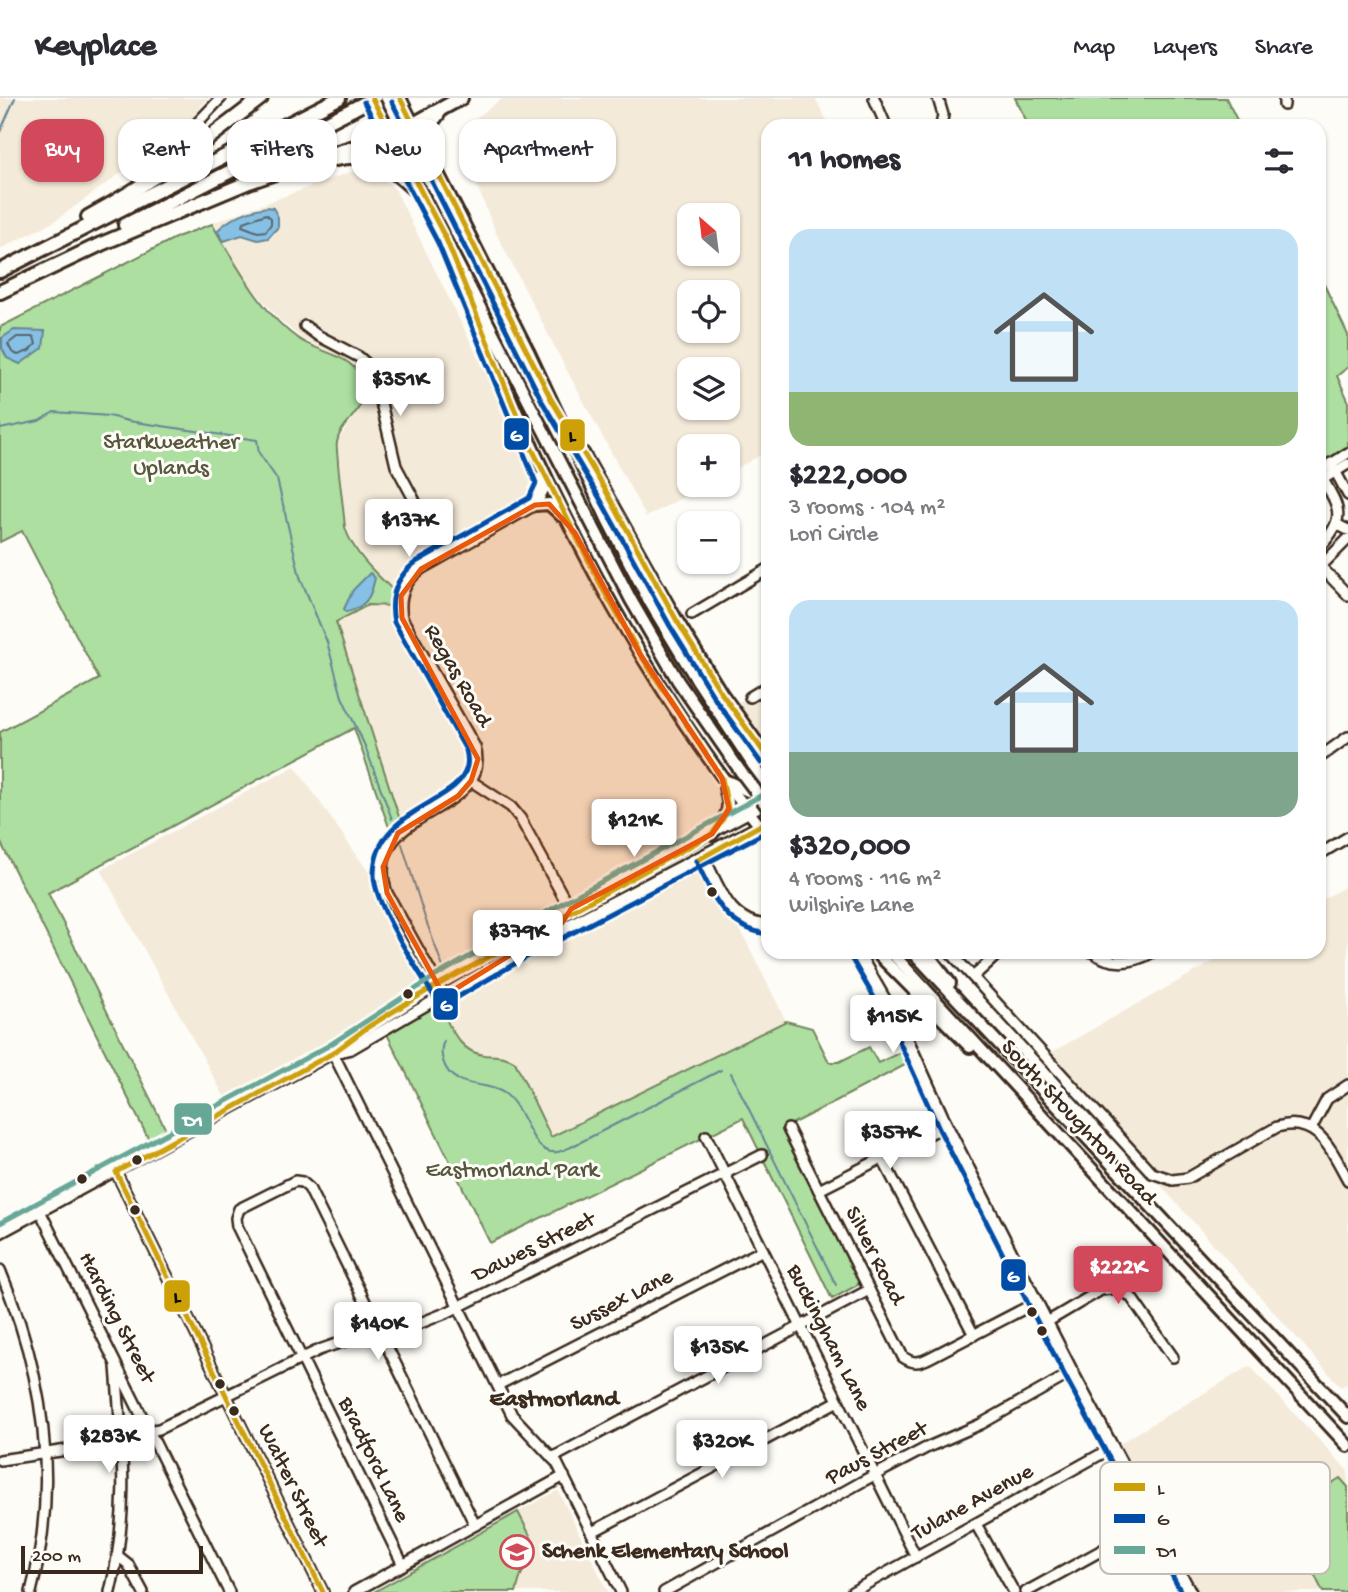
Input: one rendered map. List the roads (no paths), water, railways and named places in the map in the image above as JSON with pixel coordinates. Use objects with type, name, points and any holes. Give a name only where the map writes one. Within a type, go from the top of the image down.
[{"type":"highway","points":[[2,270],[36,246],[172,167],[261,98]]},
{"type":"highway","points":[[2,270],[339,98]]},
{"type":"highway","points":[[0,290],[373,98]]},
{"type":"highway","points":[[425,119],[461,98]]},
{"type":"highway","points":[[435,119],[446,107]]},
{"type":"highway","points":[[337,159],[365,156],[389,166],[423,197]]},
{"type":"highway","points":[[0,290],[144,225],[252,182]]},
{"type":"main road","points":[[373,98],[384,119]]},
{"type":"main road","points":[[400,98],[411,119]]},
{"type":"main road","points":[[415,182],[631,600],[678,681],[761,799]]},
{"type":"main road","points":[[442,182],[649,601],[693,674],[761,776]]},
{"type":"main road","points":[[446,239],[510,401],[537,459],[640,654],[722,778],[749,813],[761,822]]},
{"type":"main road","points":[[551,399],[607,493],[677,621],[722,694],[761,749]]},
{"type":"main road","points":[[535,505],[545,482],[537,459]]},
{"type":"main road","points":[[535,505],[549,504],[554,507],[575,533]]},
{"type":"main road","points":[[758,745],[761,751]]},
{"type":"main road","points":[[722,778],[748,792],[761,786]]},
{"type":"main road","points":[[712,834],[729,809],[722,778]]},
{"type":"main road","points":[[883,959],[1038,1112]]},
{"type":"main road","name":"South Stoughton Road","points":[[897,959],[1348,1446]]},
{"type":"main road","name":"South Stoughton Road","points":[[920,959],[1348,1416]]},
{"type":"main road","points":[[931,959],[969,1011]]},
{"type":"main road","points":[[1141,1223],[1154,1210]]},
{"type":"street","points":[[201,119],[221,98]]},
{"type":"street","points":[[874,98],[883,119]]},
{"type":"street","points":[[938,98],[942,119]]},
{"type":"street","points":[[305,326],[359,356],[369,366],[376,382],[396,466],[444,555],[535,505]]},
{"type":"street","points":[[1326,472],[1348,453]]},
{"type":"street","points":[[1334,467],[1348,464]]},
{"type":"street","points":[[1334,467],[1348,495]]},
{"type":"street","points":[[1326,486],[1348,530]]},
{"type":"street","points":[[1326,540],[1342,520]]},
{"type":"street","points":[[1326,560],[1348,540]]},
{"type":"street","name":"Regas Road","points":[[444,555],[413,575],[403,591],[400,604],[402,618],[475,747],[477,764],[471,781]]},
{"type":"street","points":[[1326,572],[1348,595]]},
{"type":"street","points":[[692,614],[761,573]]},
{"type":"street","points":[[750,697],[761,690]]},
{"type":"street","points":[[1326,753],[1348,737]]},
{"type":"street","points":[[444,996],[387,892],[383,867],[389,844],[398,833],[458,796],[471,781],[511,807],[520,818],[570,909],[566,920],[541,934],[519,952]]},
{"type":"street","points":[[0,1233],[333,1053],[438,985],[570,909],[761,806]]},
{"type":"street","points":[[333,1053],[351,1049],[519,952],[761,826]]},
{"type":"street","points":[[1326,850],[1348,837]]},
{"type":"street","points":[[704,857],[733,910],[745,920],[761,923]]},
{"type":"street","points":[[578,920],[584,908],[622,890],[659,863]]},
{"type":"street","points":[[862,959],[1120,1462]]},
{"type":"street","points":[[956,959],[1147,1168],[1161,1177],[1173,1180],[1197,1173],[1277,1127],[1291,1123],[1303,1124],[1311,1129],[1326,1144],[1348,1180]]},
{"type":"street","points":[[973,977],[992,959]]},
{"type":"street","points":[[1103,959],[1124,962],[1138,959]]},
{"type":"street","points":[[333,1053],[512,1415],[552,1458],[564,1476],[621,1592]]},
{"type":"street","points":[[1311,1129],[1327,1099],[1348,1085]]},
{"type":"street","points":[[819,1190],[947,1125]]},
{"type":"street","name":"Silver Road","points":[[788,1129],[903,1357],[909,1361],[920,1362],[974,1335]]},
{"type":"street","name":"Buckingham Lane","points":[[706,1136],[916,1557]]},
{"type":"street","name":"Dawes Street","points":[[0,1460],[114,1443],[133,1433],[159,1429],[302,1358],[348,1340],[413,1326],[459,1306],[762,1155]]},
{"type":"street","points":[[882,1158],[974,1335],[1037,1302]]},
{"type":"street","name":"Walter Street","points":[[116,1172],[323,1592]]},
{"type":"street","name":"Bradford Lane","points":[[380,1333],[305,1184],[295,1181],[239,1209],[237,1226],[403,1566]]},
{"type":"street","name":"Harding Street","points":[[41,1213],[229,1592]]},
{"type":"street","name":"Sussex Lane","points":[[498,1385],[763,1250]]},
{"type":"street","points":[[0,1270],[29,1356],[46,1453],[45,1517],[31,1592]]},
{"type":"street","points":[[1048,1322],[1101,1290],[1119,1288],[1131,1297],[1173,1357]]},
{"type":"street","points":[[552,1458],[869,1290]]},
{"type":"street","points":[[380,1333],[475,1525]]},
{"type":"street","points":[[110,1592],[118,1556],[125,1483],[116,1360]]},
{"type":"street","name":"Paus Street","points":[[664,1592],[875,1475],[926,1448],[981,1424],[1073,1372]]},
{"type":"street","points":[[592,1532],[838,1401]]},
{"type":"street","name":"Tulane Avenue","points":[[852,1592],[1112,1448]]},
{"type":"street","points":[[354,1592],[564,1476]]},
{"type":"street","points":[[976,1524],[1014,1592]]},
{"type":"street","points":[[1026,1592],[1100,1551]]},
{"type":"street","points":[[118,1556],[128,1564],[143,1592]]},
{"type":"street","points":[[1181,1574],[1191,1592]]},
{"type":"water","points":[[267,207],[273,208],[278,217],[278,227],[268,238],[258,240],[242,235],[224,241],[217,231],[240,215]]},
{"type":"water","points":[[14,330],[45,331],[43,348],[20,364],[7,358],[2,348],[2,338]]},
{"type":"water","points":[[370,573],[375,578],[367,600],[359,607],[346,612],[344,609],[353,590]]},
{"type":"waterway","points":[[0,132],[15,98]]},
{"type":"waterway","points":[[0,429],[39,421],[54,412],[109,416],[257,440],[259,453],[277,479],[300,577],[327,642],[342,697],[365,746],[392,819]]},
{"type":"waterway","points":[[402,844],[444,970]]},
{"type":"waterway","points":[[444,1041],[442,1056],[452,1076],[504,1093],[516,1106],[539,1146],[552,1152],[571,1147],[721,1070]]},
{"type":"waterway","points":[[731,1073],[836,1285]]},
{"type":"place","name":"Schenk Elementary School","points":[[517,1552]]},
{"type":"district","name":"Eastmorland","points":[[554,1400]]},
{"type":"park label","name":"Starkweather Uplands","points":[[171,456]]},
{"type":"park label","name":"Eastmorland Park","points":[[512,1171]]}]
